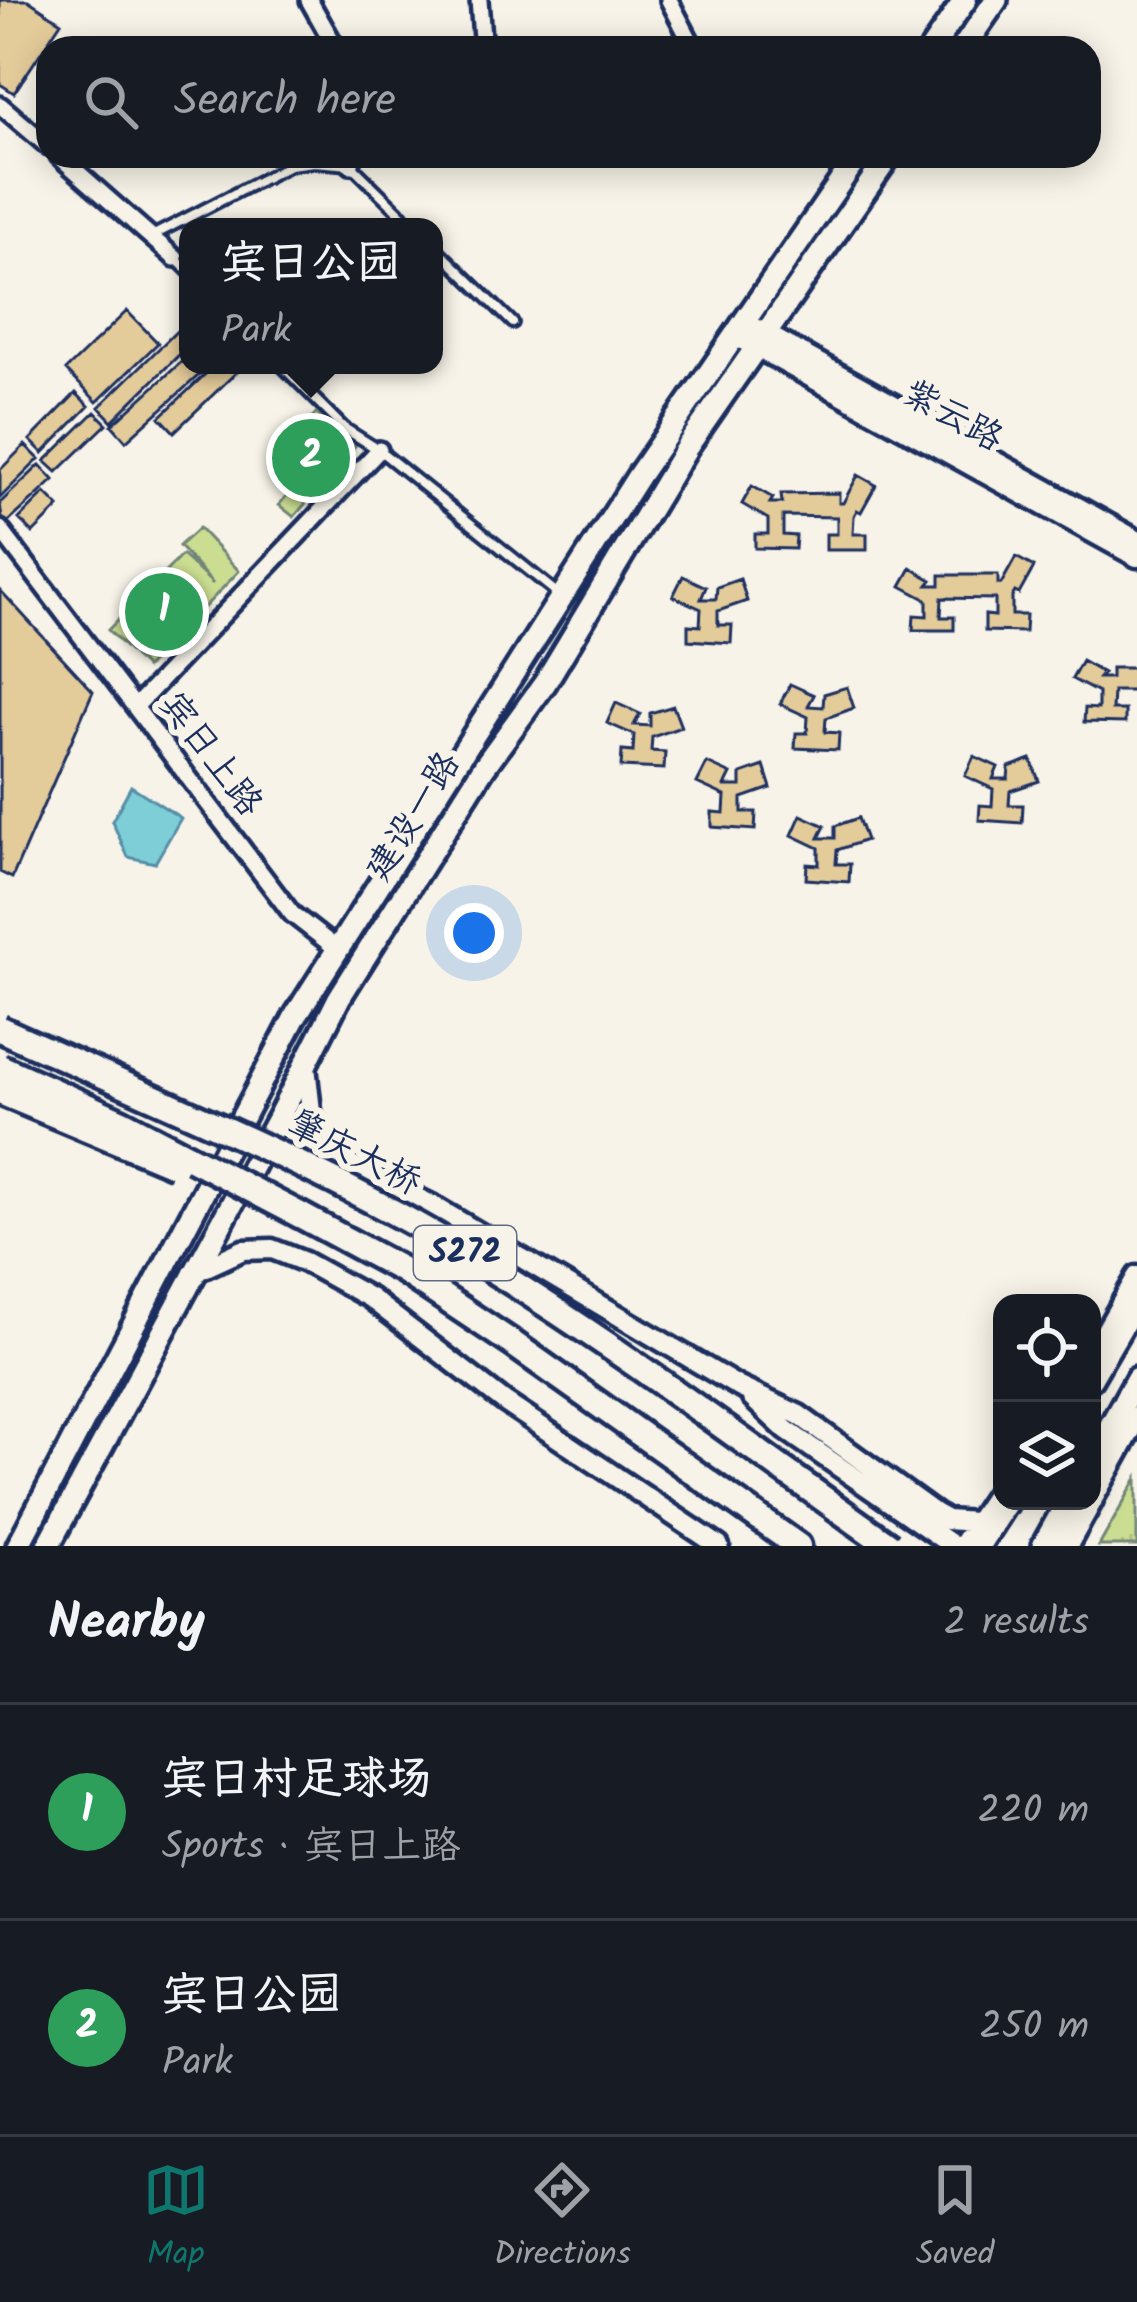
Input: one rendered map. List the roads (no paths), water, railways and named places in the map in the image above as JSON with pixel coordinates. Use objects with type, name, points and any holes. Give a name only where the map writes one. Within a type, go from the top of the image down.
[{"type":"main road","points":[[940,36],[965,0]]},
{"type":"main road","points":[[972,36],[997,0]]},
{"type":"main road","name":"建设一路","points":[[18,1546],[296,1015],[561,596],[850,168]]},
{"type":"main road","name":"建设一路","points":[[48,1546],[351,978],[484,767],[545,682],[687,447],[881,168]]},
{"type":"main road","name":"肇庆大桥","points":[[0,1028],[307,1169],[453,1245],[596,1339],[890,1546]]},
{"type":"main road","name":"S272","points":[[0,1067],[122,1122],[404,1271],[798,1546]]},
{"type":"main road","points":[[0,1092],[300,1215]]},
{"type":"main road","points":[[1101,1443],[1137,1378]]},
{"type":"main road","points":[[1101,1482],[1137,1418]]},
{"type":"main road","points":[[1043,1546],[1064,1510]]},
{"type":"main road","points":[[1066,1546],[1086,1510]]},
{"type":"street","points":[[309,0],[329,36]]},
{"type":"street","points":[[479,0],[482,36]]},
{"type":"street","points":[[669,0],[688,36]]},
{"type":"street","points":[[0,104],[36,136]]},
{"type":"street","points":[[73,168],[175,258]]},
{"type":"street","points":[[815,219],[835,234]]},
{"type":"street","name":"紫云路","points":[[740,328],[1137,557]]},
{"type":"street","name":"紫云路","points":[[761,340],[1137,540]]},
{"type":"street","points":[[136,706],[379,450]]},
{"type":"street","name":"宾日上路","points":[[0,529],[292,914],[337,949]]},
{"type":"street","points":[[306,1066],[311,1112],[336,1158],[511,1250],[739,1387],[799,1415],[936,1514],[947,1520],[974,1522]]},
{"type":"street","points":[[193,1273],[243,1250],[272,1249],[305,1262],[370,1298],[506,1403],[718,1546]]},
{"type":"street","points":[[1101,1338],[1137,1276]]},
{"type":"street","points":[[1101,1365],[1137,1303]]},
{"type":"street","points":[[739,1387],[786,1430],[954,1545],[993,1496]]},
{"type":"street","points":[[980,1546],[1003,1510]]},
{"type":"street","points":[[670,1512],[694,1546]]},
{"type":"lane","points":[[188,218],[286,168]]},
{"type":"lane","points":[[359,168],[406,218]]},
{"type":"lane","points":[[151,237],[179,223]]},
{"type":"lane","points":[[443,255],[513,323]]},
{"type":"lane","points":[[175,258],[179,262]]},
{"type":"lane","points":[[290,374],[344,428],[379,450],[561,596]]},
{"type":"water","points":[[131,786],[181,818],[155,863],[128,857],[112,821]]},
{"type":"place","name":"宾日公园","points":[[311,458]]},
{"type":"place","name":"宾日村足球场","points":[[164,612]]}]
